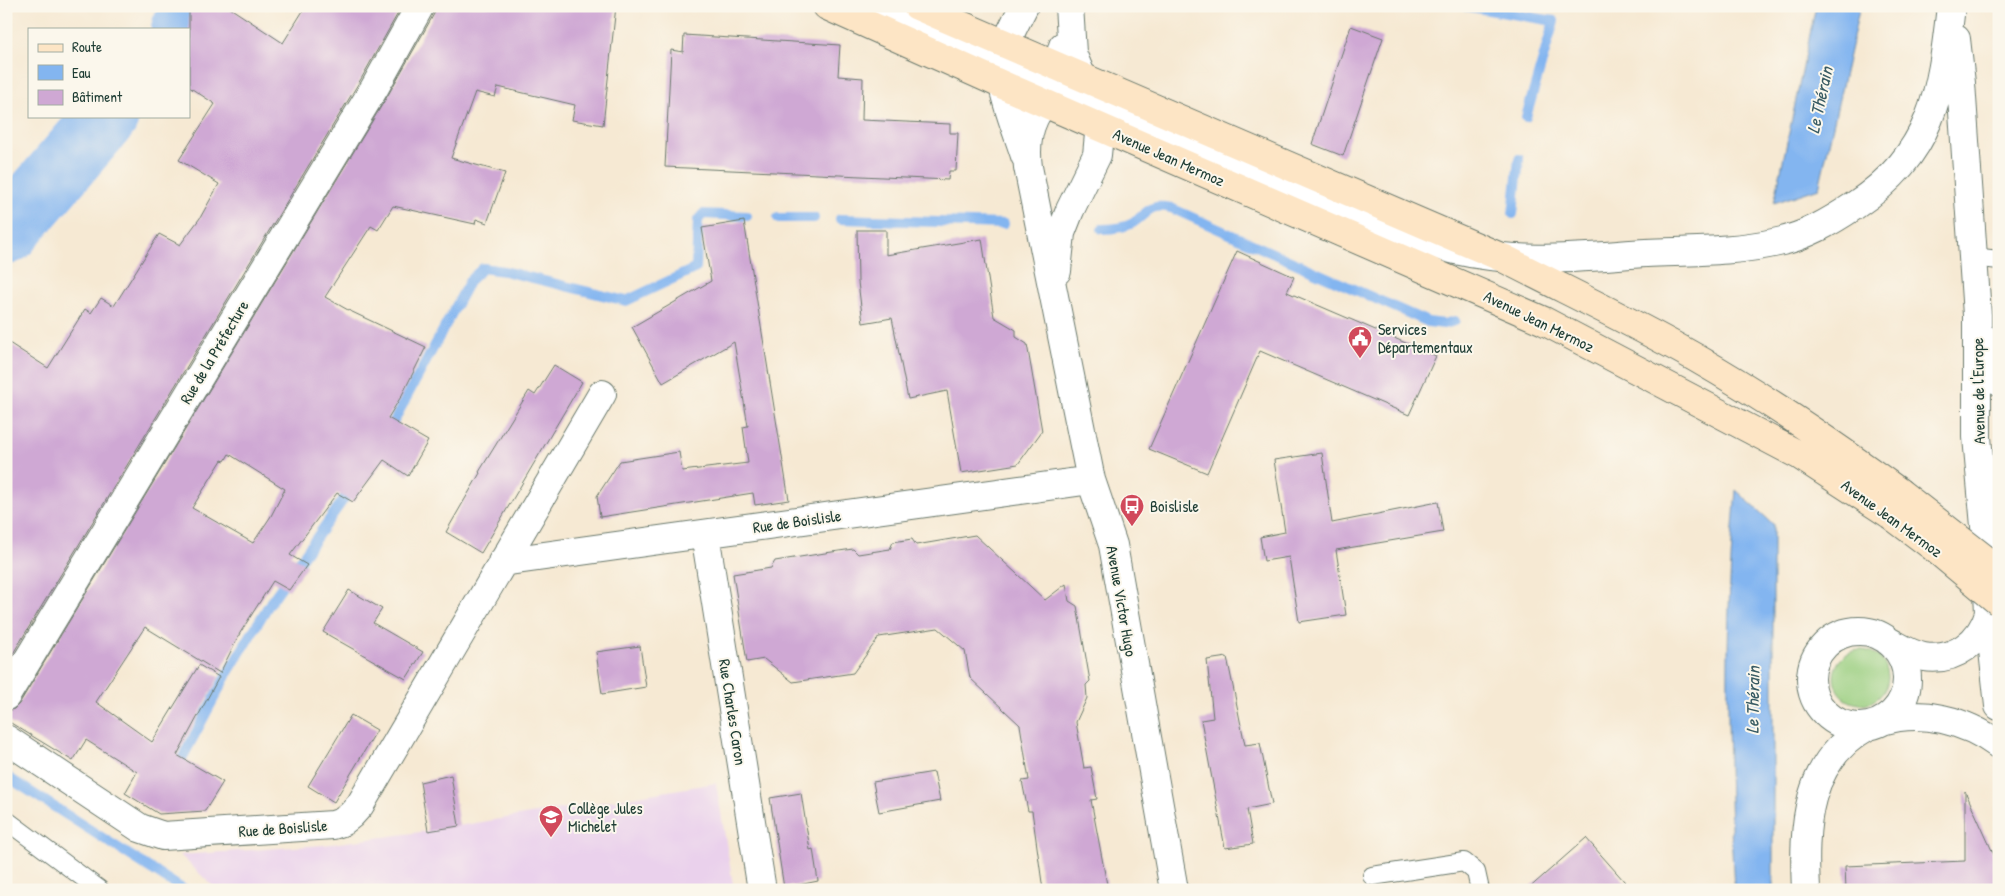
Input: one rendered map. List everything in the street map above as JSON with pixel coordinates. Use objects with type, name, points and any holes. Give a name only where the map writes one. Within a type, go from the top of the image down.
[{"type":"main road","name":"Avenue Jean Mermoz","points":[[828,6],[1003,65],[1069,72],[1503,258],[1638,326],[1711,367],[1790,417],[1895,503],[1999,570]]},
{"type":"main road","name":"Avenue Jean Mermoz","points":[[917,6],[1003,65],[1044,103],[1096,116],[1133,141],[1544,321],[1799,456],[1895,503],[1932,546],[1994,608]]},
{"type":"street","name":"Rue de la Préfecture","points":[[6,696],[375,86],[420,6]]},
{"type":"street","points":[[863,6],[1003,65],[1024,6]]},
{"type":"street","points":[[1503,258],[1550,259],[1734,248],[1787,240],[1824,225],[1882,185],[1915,148],[1927,126],[1939,88],[1946,54],[1952,6]]},
{"type":"street","name":"Avenue de l'Europe","points":[[1952,6],[1986,258],[1977,315],[1976,409],[1985,526],[1994,608],[1999,706]]},
{"type":"street","name":"Avenue Victor Hugo","points":[[1058,315],[1057,261],[1061,233],[1097,155],[1096,116],[1069,72],[1072,53],[1069,16]]},
{"type":"street","name":"Avenue Victor Hugo","points":[[1003,65],[1028,167],[1091,480],[1113,545],[1174,890]]},
{"type":"street","name":"Avenue Victor Hugo","points":[[1028,167],[1027,149],[1029,134],[1037,113],[1044,103]]},
{"type":"street","name":"Avenue Jean Mermoz","points":[[1096,116],[1366,224],[1450,248],[1503,258]]},
{"type":"street","points":[[1097,155],[1107,146],[1114,143],[1133,141]]},
{"type":"street","name":"Avenue de l'Europe","points":[[1977,315],[1999,382]]},
{"type":"street","name":"Rue de Boislisle","points":[[6,739],[140,828],[152,834],[163,836],[182,835],[333,825],[342,822],[360,805],[602,394]]},
{"type":"street","name":"Rue de Boislisle","points":[[502,562],[1091,480]]},
{"type":"street","points":[[1985,526],[1991,511],[1999,502]]},
{"type":"street","name":"Rue Charles Caron","points":[[705,534],[762,890]]},
{"type":"street","points":[[1994,608],[1986,625],[1971,644],[1962,650],[1948,655],[1934,658],[1923,657],[1874,633],[1850,632],[1842,634],[1823,648],[1814,661],[1812,669],[1813,692],[1824,712],[1844,725],[1852,727],[1875,724],[1909,716],[1941,719],[1974,729],[1999,745]]},
{"type":"street","points":[[1806,890],[1807,822],[1814,788],[1840,748],[1851,737],[1875,724],[1899,706],[1906,691],[1906,667],[1894,646],[1888,641]]},
{"type":"lane","points":[[6,820],[100,890]]},
{"type":"lane","points":[[1372,876],[1464,862],[1476,872],[1480,890]]},
{"type":"shaded area","name":"Collège Jules Michelet","points":[[716,783],[734,890],[217,890],[180,855],[324,845],[428,831]]},
{"type":"green space","points":[[1861,650],[1871,652],[1880,658],[1886,667],[1888,677],[1886,687],[1880,696],[1871,702],[1861,704],[1851,702],[1842,696],[1836,687],[1834,677],[1836,667],[1842,658],[1851,652]]},
{"type":"water","name":"Le Thérain","points":[[1816,6],[1860,6],[1819,188],[1774,203]]},
{"type":"water","name":"Le Thérain","points":[[1736,490],[1773,524],[1773,890],[1734,890],[1728,740],[1728,640]]},
{"type":"building","points":[[189,6],[227,6],[283,43],[306,6],[402,6],[361,79],[6,665],[6,341],[48,368],[85,309],[91,313],[101,298],[114,306],[159,234],[180,245],[200,218],[219,184],[179,160],[215,104],[190,88]]},
{"type":"building","points":[[436,6],[616,6],[603,125],[572,120],[575,105],[498,87],[495,97],[475,92],[451,158],[505,173],[487,223],[476,219],[475,224],[393,206],[378,230],[371,226],[325,297],[426,347],[388,418],[428,441],[408,476],[384,460],[353,502],[337,493],[290,555],[307,565],[289,590],[273,581],[240,633],[220,673],[145,627],[96,702],[152,742],[199,665],[219,677],[177,755],[223,782],[205,811],[159,814],[125,793],[137,772],[86,740],[73,761],[6,720],[6,712],[14,709],[19,704],[388,95],[434,14]],"holes":[[[229,454],[285,489],[271,516],[253,543],[192,508],[222,460],[225,461]]]},
{"type":"building","points":[[1351,26],[1383,38],[1343,156],[1312,144]]},
{"type":"building","points":[[684,35],[840,45],[838,76],[863,78],[862,120],[950,124],[950,133],[958,133],[956,171],[949,171],[948,180],[665,167],[671,50],[683,52]]},
{"type":"building","points":[[744,221],[789,500],[755,505],[753,493],[600,517],[597,496],[620,461],[679,452],[682,471],[748,463],[743,427],[748,426],[734,342],[663,383],[632,327],[711,281],[702,228]]},
{"type":"building","points":[[857,230],[886,230],[886,255],[982,239],[994,317],[1016,330],[1016,337],[1027,344],[1042,431],[1018,464],[961,473],[947,391],[908,399],[892,318],[863,323],[858,282]]},
{"type":"building","name":"Services Départementaux","points":[[1237,251],[1294,277],[1287,292],[1436,356],[1409,415],[1260,351],[1207,473],[1149,449]]},
{"type":"building","points":[[554,365],[582,382],[481,553],[446,532],[479,472],[529,391],[535,395]]},
{"type":"building","points":[[1322,453],[1332,523],[1438,502],[1443,532],[1336,550],[1346,615],[1299,622],[1289,557],[1264,561],[1260,537],[1285,532],[1274,460]]},
{"type":"building","points":[[975,535],[1045,600],[1066,584],[1069,601],[1077,606],[1090,681],[1086,685],[1087,698],[1076,722],[1084,768],[1091,767],[1097,799],[1091,800],[1108,890],[1043,890],[1032,811],[1028,811],[1022,781],[1029,780],[1020,725],[970,678],[965,651],[938,628],[879,637],[853,673],[793,682],[764,659],[747,662],[733,574],[771,568],[775,561],[853,549],[858,554],[890,549],[893,542],[912,539],[916,545]]},
{"type":"building","points":[[349,590],[382,609],[373,623],[423,652],[406,679],[323,632]]},
{"type":"building","points":[[640,646],[646,687],[602,694],[596,652]]},
{"type":"building","points":[[1227,657],[1245,745],[1260,743],[1272,804],[1247,809],[1253,844],[1225,848],[1201,720],[1213,718],[1207,660]]},
{"type":"building","points":[[351,715],[377,730],[334,802],[308,786]]},
{"type":"building","points":[[934,772],[940,801],[879,812],[873,782]]},
{"type":"building","points":[[451,775],[459,826],[428,831],[420,782]]},
{"type":"building","points":[[1965,791],[1999,866],[1999,890],[1846,890],[1845,866],[1965,861]]},
{"type":"building","points":[[801,793],[810,850],[813,849],[818,881],[784,888],[770,798]]},
{"type":"building","points":[[1586,838],[1632,890],[1527,890]]},
{"type":"waterway","points":[[1465,6],[1554,21],[1526,117]]},
{"type":"waterway","points":[[184,28],[198,12]]},
{"type":"waterway","points":[[6,233],[105,118]]},
{"type":"waterway","points":[[1513,214],[1519,159]]},
{"type":"waterway","points":[[1102,229],[1129,225],[1154,208],[1171,208],[1428,322],[1444,324],[1455,321]]},
{"type":"waterway","points":[[388,432],[470,280],[483,268],[504,271],[626,301],[696,268],[698,220],[703,214],[747,216]]},
{"type":"waterway","points":[[778,218],[814,218]]},
{"type":"waterway","points":[[840,219],[1004,224]]},
{"type":"waterway","points":[[176,770],[226,676],[270,603],[353,486]]},
{"type":"waterway","points":[[6,776],[184,890]]},
{"type":"place","name":"Services Départementaux","points":[[1360,359]]},
{"type":"place","name":"Boislisle","points":[[1132,527]]},
{"type":"place","name":"Collège Jules Michelet","points":[[551,838]]}]
